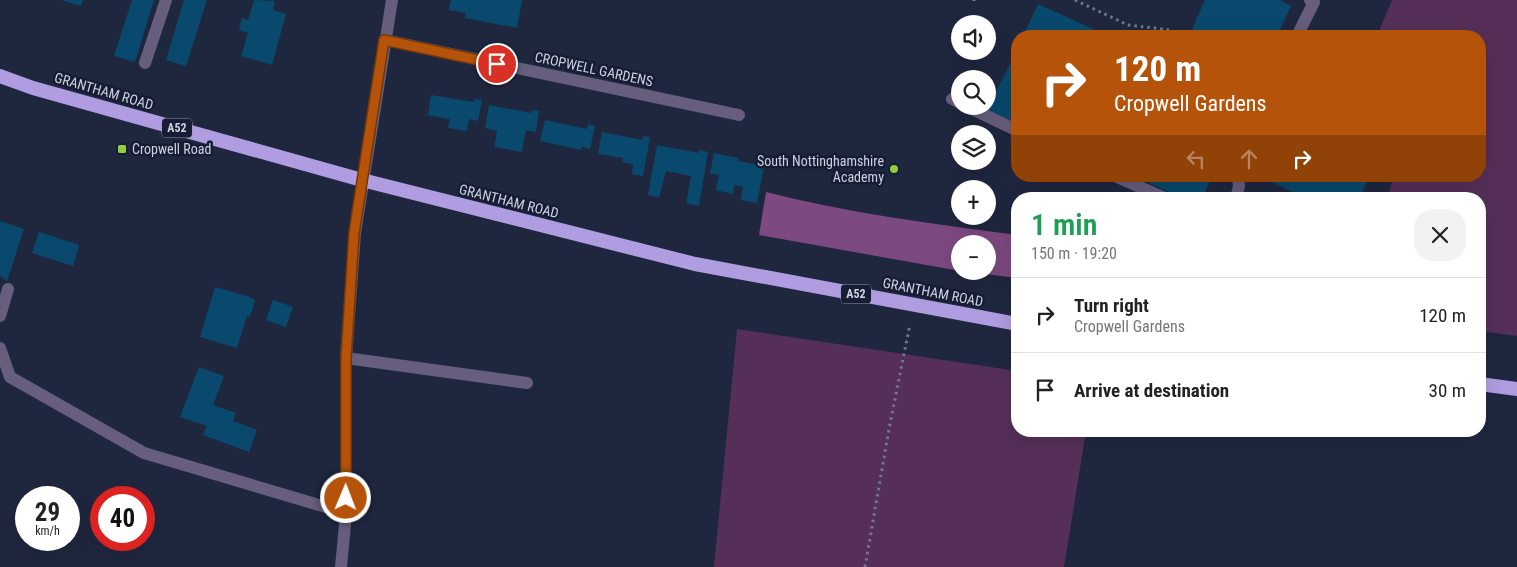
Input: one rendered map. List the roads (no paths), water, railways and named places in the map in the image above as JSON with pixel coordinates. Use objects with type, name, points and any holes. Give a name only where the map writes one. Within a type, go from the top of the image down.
[{"type":"highway","name":"GRANTHAM ROAD","points":[[0,76],[32,88],[362,180],[695,264],[1011,323]]},
{"type":"highway","points":[[1486,385],[1517,389]]},
{"type":"street","points":[[145,63],[166,0]]},
{"type":"street","points":[[341,567],[346,513],[346,358],[354,233],[392,0]]},
{"type":"street","points":[[1300,30],[1314,2],[1310,0]]},
{"type":"street","name":"CROPWELL GARDENS","points":[[384,40],[739,115]]},
{"type":"street","points":[[985,115],[1011,128]]},
{"type":"street","points":[[1129,182],[1151,192]]},
{"type":"street","points":[[0,316],[8,289]]},
{"type":"street","points":[[0,348],[10,377],[144,453],[346,513]]},
{"type":"street","points":[[346,358],[527,382]]},
{"type":"place","name":"Cropwell Road","points":[[122,149]]},
{"type":"place","name":"South Nottinghamshire Academy","points":[[894,169]]}]
